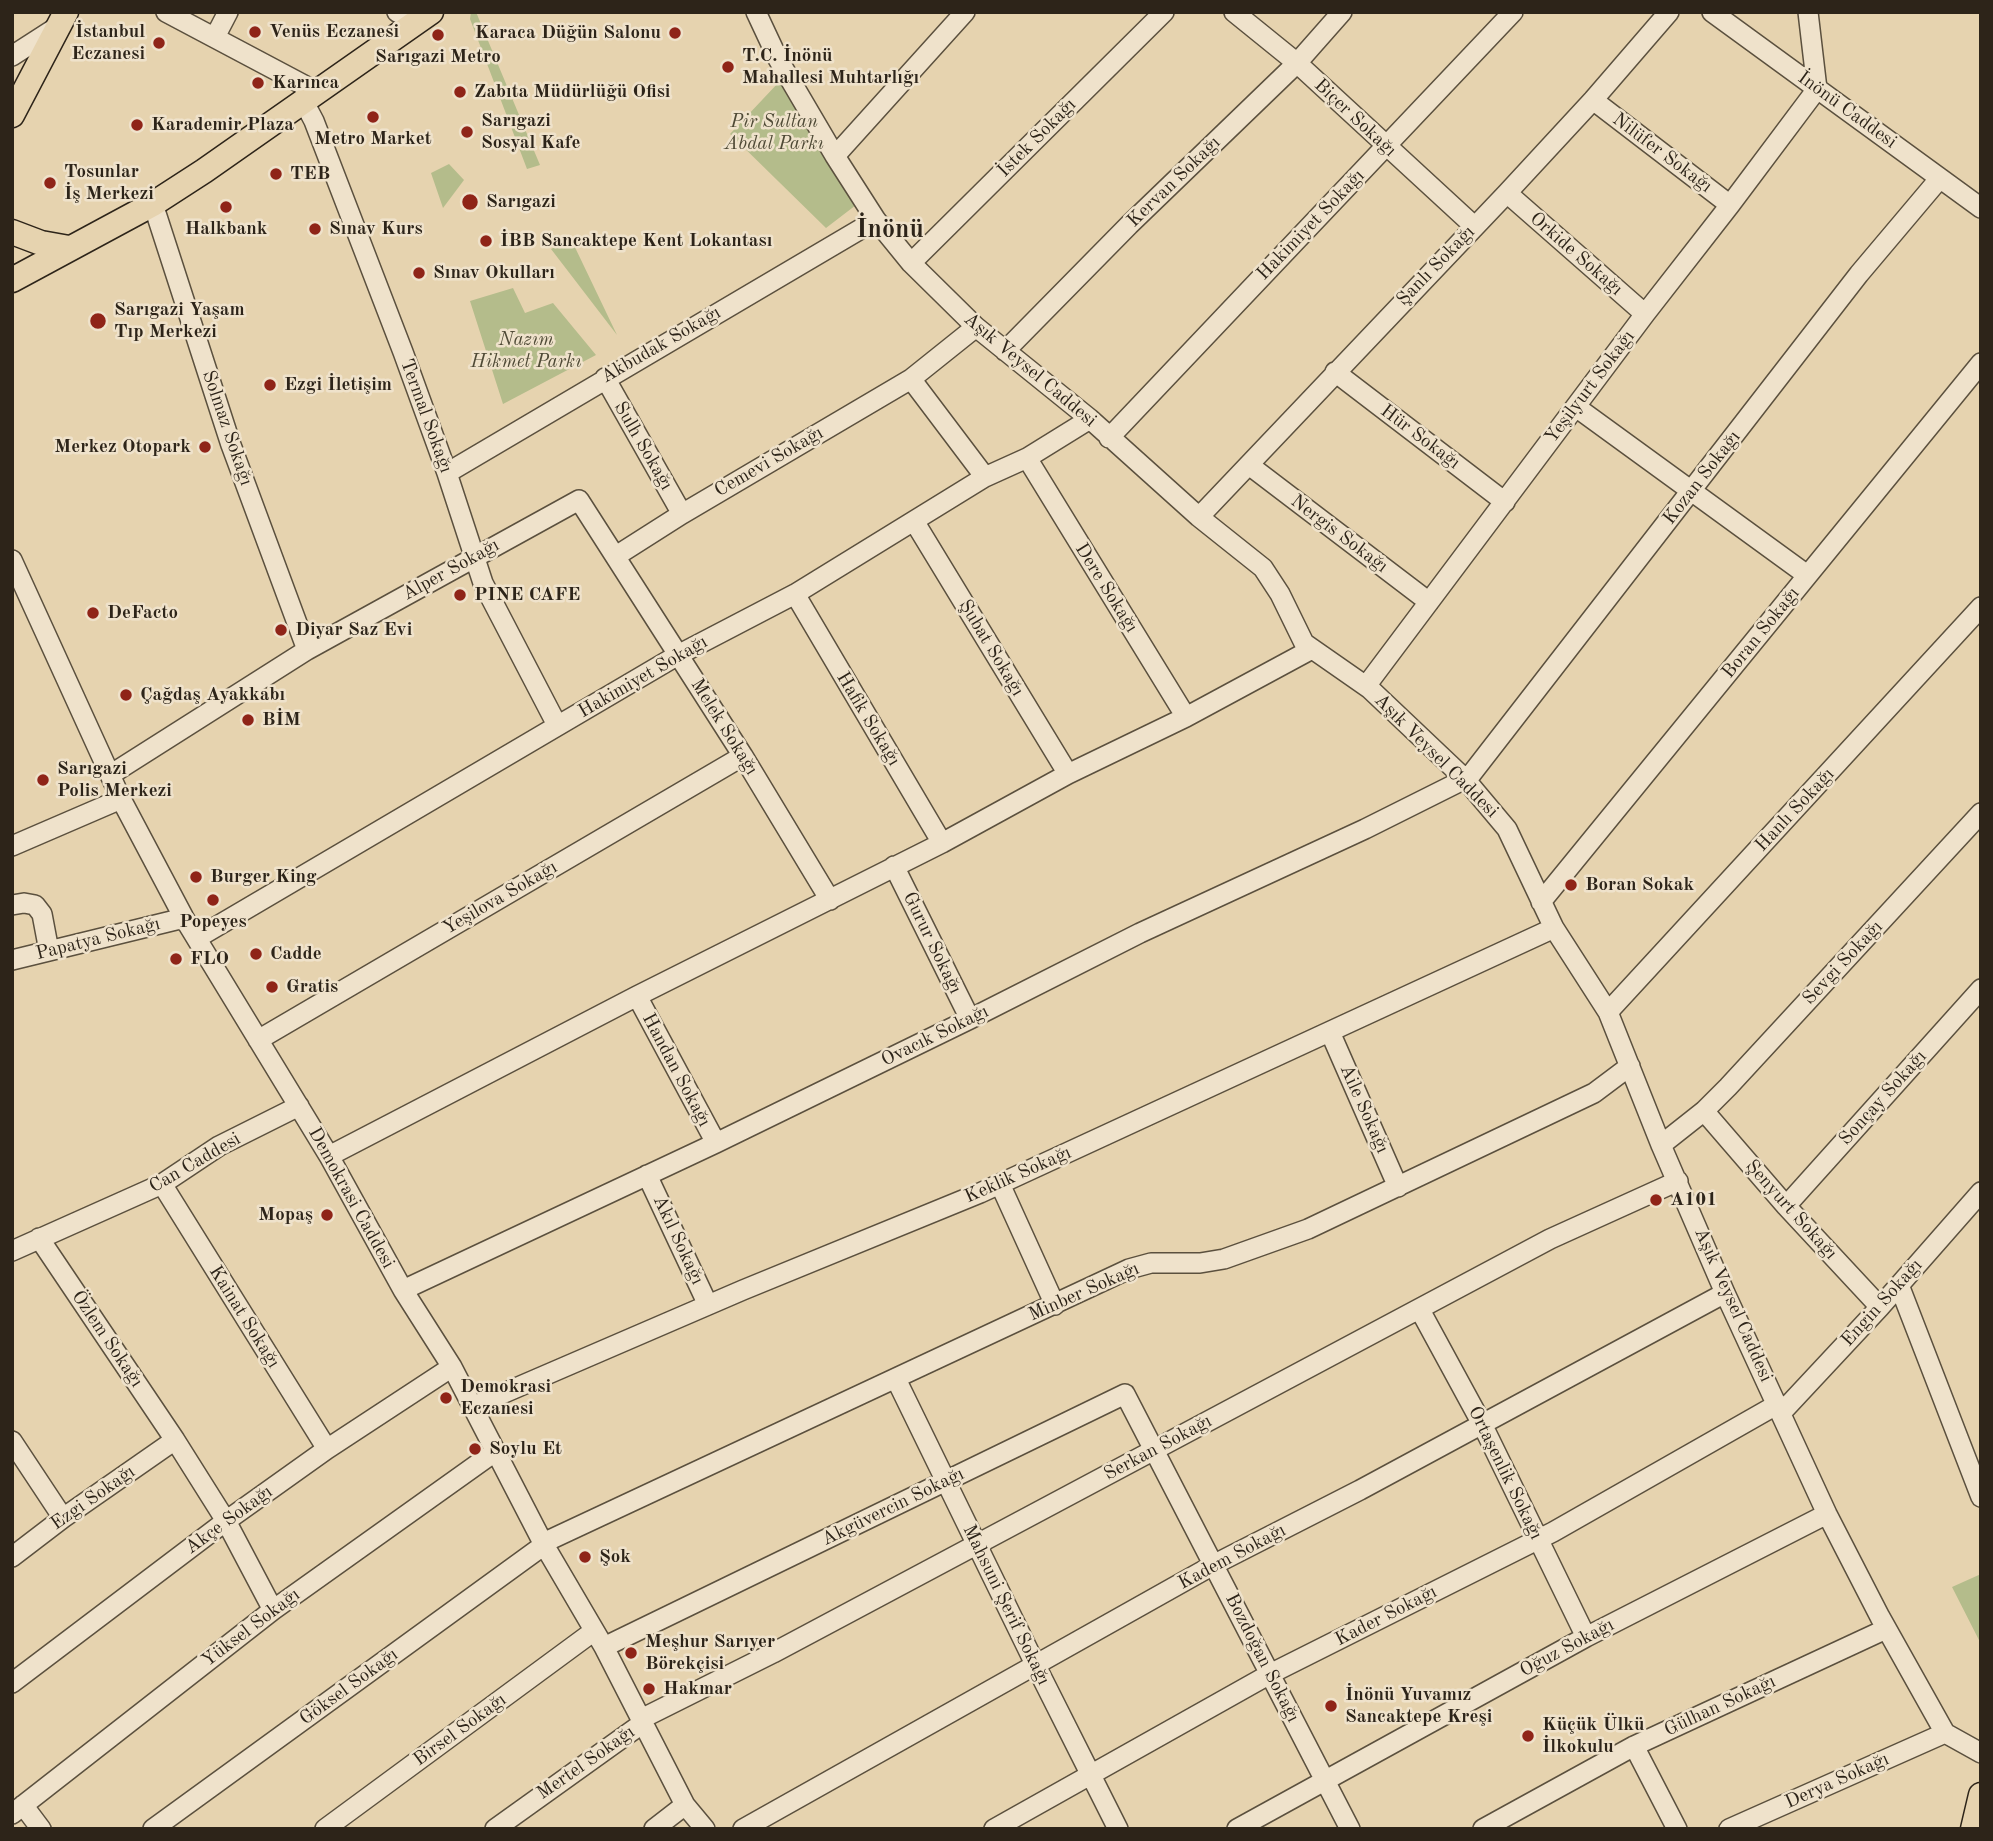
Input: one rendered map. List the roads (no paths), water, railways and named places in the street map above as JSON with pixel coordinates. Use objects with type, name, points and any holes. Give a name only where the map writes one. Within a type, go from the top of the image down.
[{"type":"main road","points":[[12,280],[153,204],[204,171],[310,97],[415,16]]},
{"type":"main road","points":[[12,115],[62,20]]},
{"type":"main road","points":[[12,232],[41,243],[69,248]]},
{"type":"main road","points":[[1973,1829],[1981,1794]]},
{"type":"street","points":[[166,12],[215,37],[310,97]]},
{"type":"street","points":[[215,37],[228,12]]},
{"type":"street","name":"Aşık Veysel Caddesi","points":[[756,12],[778,59],[835,156],[876,220],[911,263],[976,327],[1090,419],[1199,517],[1263,568],[1280,594],[1304,643],[1366,686],[1465,780],[1507,829],[1555,928],[1608,1012],[1661,1145],[1725,1293],[1827,1514],[1886,1629],[1945,1733]]},
{"type":"street","points":[[835,156],[965,12]]},
{"type":"street","name":"İstek Sokağı","points":[[911,263],[1164,12]]},
{"type":"street","name":"Biçer Sokağı","points":[[1234,12],[1297,63],[1474,226]]},
{"type":"street","name":"Kervan Sokağı","points":[[1005,351],[1129,225],[1297,63],[1342,12]]},
{"type":"street","name":"Hakimiyet Sokağı","points":[[1109,438],[1513,12]]},
{"type":"street","name":"Şanlı Sokağı","points":[[1199,517],[1507,193],[1669,12]]},
{"type":"street","name":"İnönü Caddesi","points":[[1712,12],[1981,208]]},
{"type":"street","points":[[1808,12],[1817,89]]},
{"type":"street","points":[[12,56],[62,20]]},
{"type":"street","name":"Yeşilyurt Sokağı","points":[[1366,686],[1817,89]]},
{"type":"street","name":"Termal Sokağı","points":[[310,97],[314,121],[447,473],[483,583],[557,725]]},
{"type":"street","name":"Nilüfer Sokağı","points":[[1593,100],[1730,205]]},
{"type":"street","name":"Kozan Sokağı","points":[[1465,780],[1693,491],[1859,274],[1940,178]]},
{"type":"street","name":"Orkide Sokağı","points":[[1507,193],[1645,314]]},
{"type":"street","name":"Solmaz Sokağı","points":[[153,204],[231,445],[307,650]]},
{"type":"street","name":"Akbudak Sokağı","points":[[447,473],[876,220]]},
{"type":"street","name":"Cemevi Sokağı","points":[[615,556],[911,379],[976,327]]},
{"type":"street","name":"Boran Sokağı","points":[[1541,902],[1981,363]]},
{"type":"street","name":"Hür Sokağı","points":[[1335,372],[1505,502]]},
{"type":"street","name":"Sulh Sokağı","points":[[605,379],[682,514]]},
{"type":"street","points":[[911,379],[985,477]]},
{"type":"street","points":[[1576,407],[1807,575]]},
{"type":"street","name":"Hakimiyet Sokağı","points":[[197,938],[678,654],[794,594],[985,477],[1027,458],[1090,419]]},
{"type":"street","name":"Dere Sokağı","points":[[1027,458],[1186,717]]},
{"type":"street","name":"Nergis Sokağı","points":[[1248,465],[1429,603]]},
{"type":"street","name":"Alper Sokağı","points":[[110,775],[307,650],[579,500],[615,556]]},
{"type":"street","name":"Şubat Sokağı","points":[[914,521],[1068,774]]},
{"type":"street","name":"Melek Sokağı","points":[[615,556],[743,756],[830,900]]},
{"type":"street","name":"Demokrasi Caddesi","points":[[12,560],[121,800],[184,918],[329,1156],[403,1290],[452,1367],[685,1805],[705,1829]]},
{"type":"street","name":"Hafik Sokağı","points":[[794,594],[942,843]]},
{"type":"street","name":"Hanlı Sokağı","points":[[1608,1012],[1981,607]]},
{"type":"street","points":[[329,1156],[637,996],[942,843],[1068,774],[1186,717],[1312,649]]},
{"type":"street","name":"Yeşilova Sokağı","points":[[258,1040],[743,756]]},
{"type":"street","name":"Ovacık Sokağı","points":[[403,1290],[716,1143],[1140,933],[1465,780]]},
{"type":"street","points":[[12,846],[121,800]]},
{"type":"street","name":"Sevgi Sokağı","points":[[1661,1145],[1704,1111],[1981,813]]},
{"type":"street","name":"Gurur Sokağı","points":[[894,866],[970,1019]]},
{"type":"street","points":[[12,905],[35,905],[42,914],[49,951]]},
{"type":"street","name":"Papatya Sokağı","points":[[12,960],[184,918]]},
{"type":"street","name":"Keklik Sokağı","points":[[474,1406],[708,1304],[1000,1184],[1555,928]]},
{"type":"street","name":"Sonçay Sokağı","points":[[1786,1206],[1981,989]]},
{"type":"street","name":"Handan Sokağı","points":[[637,996],[716,1143]]},
{"type":"street","name":"Aile Sokağı","points":[[1330,1032],[1398,1187]]},
{"type":"street","name":"Minber Sokağı","points":[[544,1544],[1129,1269],[1151,1263],[1199,1263],[1224,1259],[1308,1230],[1594,1093],[1630,1066]]},
{"type":"street","name":"Can Caddesi","points":[[12,1251],[162,1184],[219,1146],[299,1107]]},
{"type":"street","name":"Şenyurt Sokağı","points":[[1704,1111],[1786,1206],[1880,1307]]},
{"type":"street","name":"Akıl Sokağı","points":[[647,1175],[708,1304]]},
{"type":"street","name":"Serkan Sokağı","points":[[642,1721],[1550,1239],[1678,1181]]},
{"type":"street","name":"Kainat Sokağı","points":[[162,1184],[327,1449]]},
{"type":"street","points":[[1000,1184],[1055,1304]]},
{"type":"street","name":"Engin Sokağı","points":[[1780,1408],[1880,1307],[1981,1192]]},
{"type":"street","name":"Özlem Sokağı","points":[[39,1238],[175,1440],[226,1521],[273,1610]]},
{"type":"street","points":[[1899,1285],[1981,1497]]},
{"type":"street","name":"Kadem Sokağı","points":[[743,1829],[1215,1564],[1725,1293]]},
{"type":"street","name":"Ortaşenlik Sokağı","points":[[1420,1310],[1482,1424],[1586,1637]]},
{"type":"street","name":"Akçe Sokağı","points":[[12,1683],[226,1521],[327,1449],[452,1367]]},
{"type":"street","name":"Mahsuni Şerif Sokağı","points":[[896,1379],[1118,1829]]},
{"type":"street","name":"Akgüvercin Sokağı","points":[[599,1639],[946,1482],[1125,1394],[1153,1451]]},
{"type":"street","name":"Kader Sokağı","points":[[994,1829],[1270,1674],[1538,1540],[1780,1408]]},
{"type":"street","name":"Ezgi Sokağı","points":[[12,1558],[63,1518],[175,1440]]},
{"type":"street","points":[[12,1441],[63,1518]]},
{"type":"street","name":"Yüksel Sokağı","points":[[18,1809],[273,1610],[496,1451]]},
{"type":"street","name":"Bozdoğan Sokağı","points":[[1153,1451],[1215,1564],[1350,1829]]},
{"type":"street","name":"Oğuz Sokağı","points":[[1237,1829],[1586,1637],[1827,1514]]},
{"type":"street","name":"Göksel Sokağı","points":[[153,1829],[544,1544]]},
{"type":"street","name":"Gülhan Sokağı","points":[[1483,1829],[1634,1746],[1886,1629]]},
{"type":"street","name":"Birsel Sokağı","points":[[326,1829],[599,1639]]},
{"type":"street","name":"Mertel Sokağı","points":[[495,1829],[642,1721]]},
{"type":"street","points":[[1945,1733],[1981,1753]]},
{"type":"street","name":"Derya Sokağı","points":[[1729,1829],[1945,1733]]},
{"type":"street","points":[[1634,1746],[1677,1829]]},
{"type":"street","points":[[654,1829],[685,1805]]},
{"type":"street","points":[[18,1809],[41,1829]]},
{"type":"place","name":"Venüs Eczanesi","points":[[255,32]]},
{"type":"place","name":"Karaca Düğün Salonu","points":[[675,33]]},
{"type":"place","name":"Sarıgazi Metro","points":[[438,35]]},
{"type":"place","name":"İstanbul Eczanesi","points":[[159,43]]},
{"type":"place","name":"T.C. İnönü Mahallesi Muhtarlığı","points":[[728,67]]},
{"type":"place","name":"Karınca","points":[[258,83]]},
{"type":"place","name":"Zabıta Müdürlüğü Ofisi","points":[[460,92]]},
{"type":"place","name":"Metro Market","points":[[373,117]]},
{"type":"place","name":"Karademir Plaza","points":[[137,125]]},
{"type":"place","name":"Sarıgazi Sosyal Kafe","points":[[467,132]]},
{"type":"place","name":"TEB","points":[[276,174]]},
{"type":"place","name":"Tosunlar İş Merkezi","points":[[50,183]]},
{"type":"place","name":"Sarıgazi","points":[[470,202]]},
{"type":"place","name":"Halkbank","points":[[226,207]]},
{"type":"place","name":"Sınav Kurs","points":[[315,229]]},
{"type":"place","name":"İBB Sancaktepe Kent Lokantası","points":[[486,241]]},
{"type":"place","name":"Sınav Okulları","points":[[419,273]]},
{"type":"place","name":"Sarıgazi Yaşam Tıp Merkezi","points":[[98,321]]},
{"type":"place","name":"Ezgi İletişim","points":[[270,385]]},
{"type":"place","name":"Merkez Otopark","points":[[205,447]]},
{"type":"place","name":"PINE CAFE","points":[[460,595]]},
{"type":"place","name":"DeFacto","points":[[93,613]]},
{"type":"place","name":"Diyar Saz Evi","points":[[281,630]]},
{"type":"place","name":"Çağdaş Ayakkabı","points":[[126,695]]},
{"type":"place","name":"BİM","points":[[248,720]]},
{"type":"place","name":"Sarıgazi Polis Merkezi","points":[[43,780]]},
{"type":"place","name":"Burger King","points":[[196,877]]},
{"type":"place","name":"Boran Sokak","points":[[1571,885]]},
{"type":"place","name":"Popeyes","points":[[213,900]]},
{"type":"place","name":"Cadde","points":[[256,954]]},
{"type":"place","name":"FLO","points":[[176,959]]},
{"type":"place","name":"Gratis","points":[[272,987]]},
{"type":"place","name":"A101","points":[[1656,1200]]},
{"type":"place","name":"Mopaş","points":[[327,1215]]},
{"type":"place","name":"Demokrasi Eczanesi","points":[[446,1398]]},
{"type":"place","name":"Soylu Et","points":[[475,1449]]},
{"type":"place","name":"Şok","points":[[585,1557]]},
{"type":"place","name":"Meşhur Sarıyer Börekçisi","points":[[631,1653]]},
{"type":"place","name":"Hakmar","points":[[649,1689]]},
{"type":"place","name":"İnönü Yuvamız Sancaktepe Kreşi","points":[[1331,1706]]},
{"type":"place","name":"Küçük Ülkü İlkokulu","points":[[1528,1736]]},
{"type":"district","name":"İnönü","points":[[890,230]]},
{"type":"park label","name":"Pir Sultan Abdal Parkı","points":[[774,133]]},
{"type":"park label","name":"Nazım Hikmet Parkı","points":[[526,351]]}]
